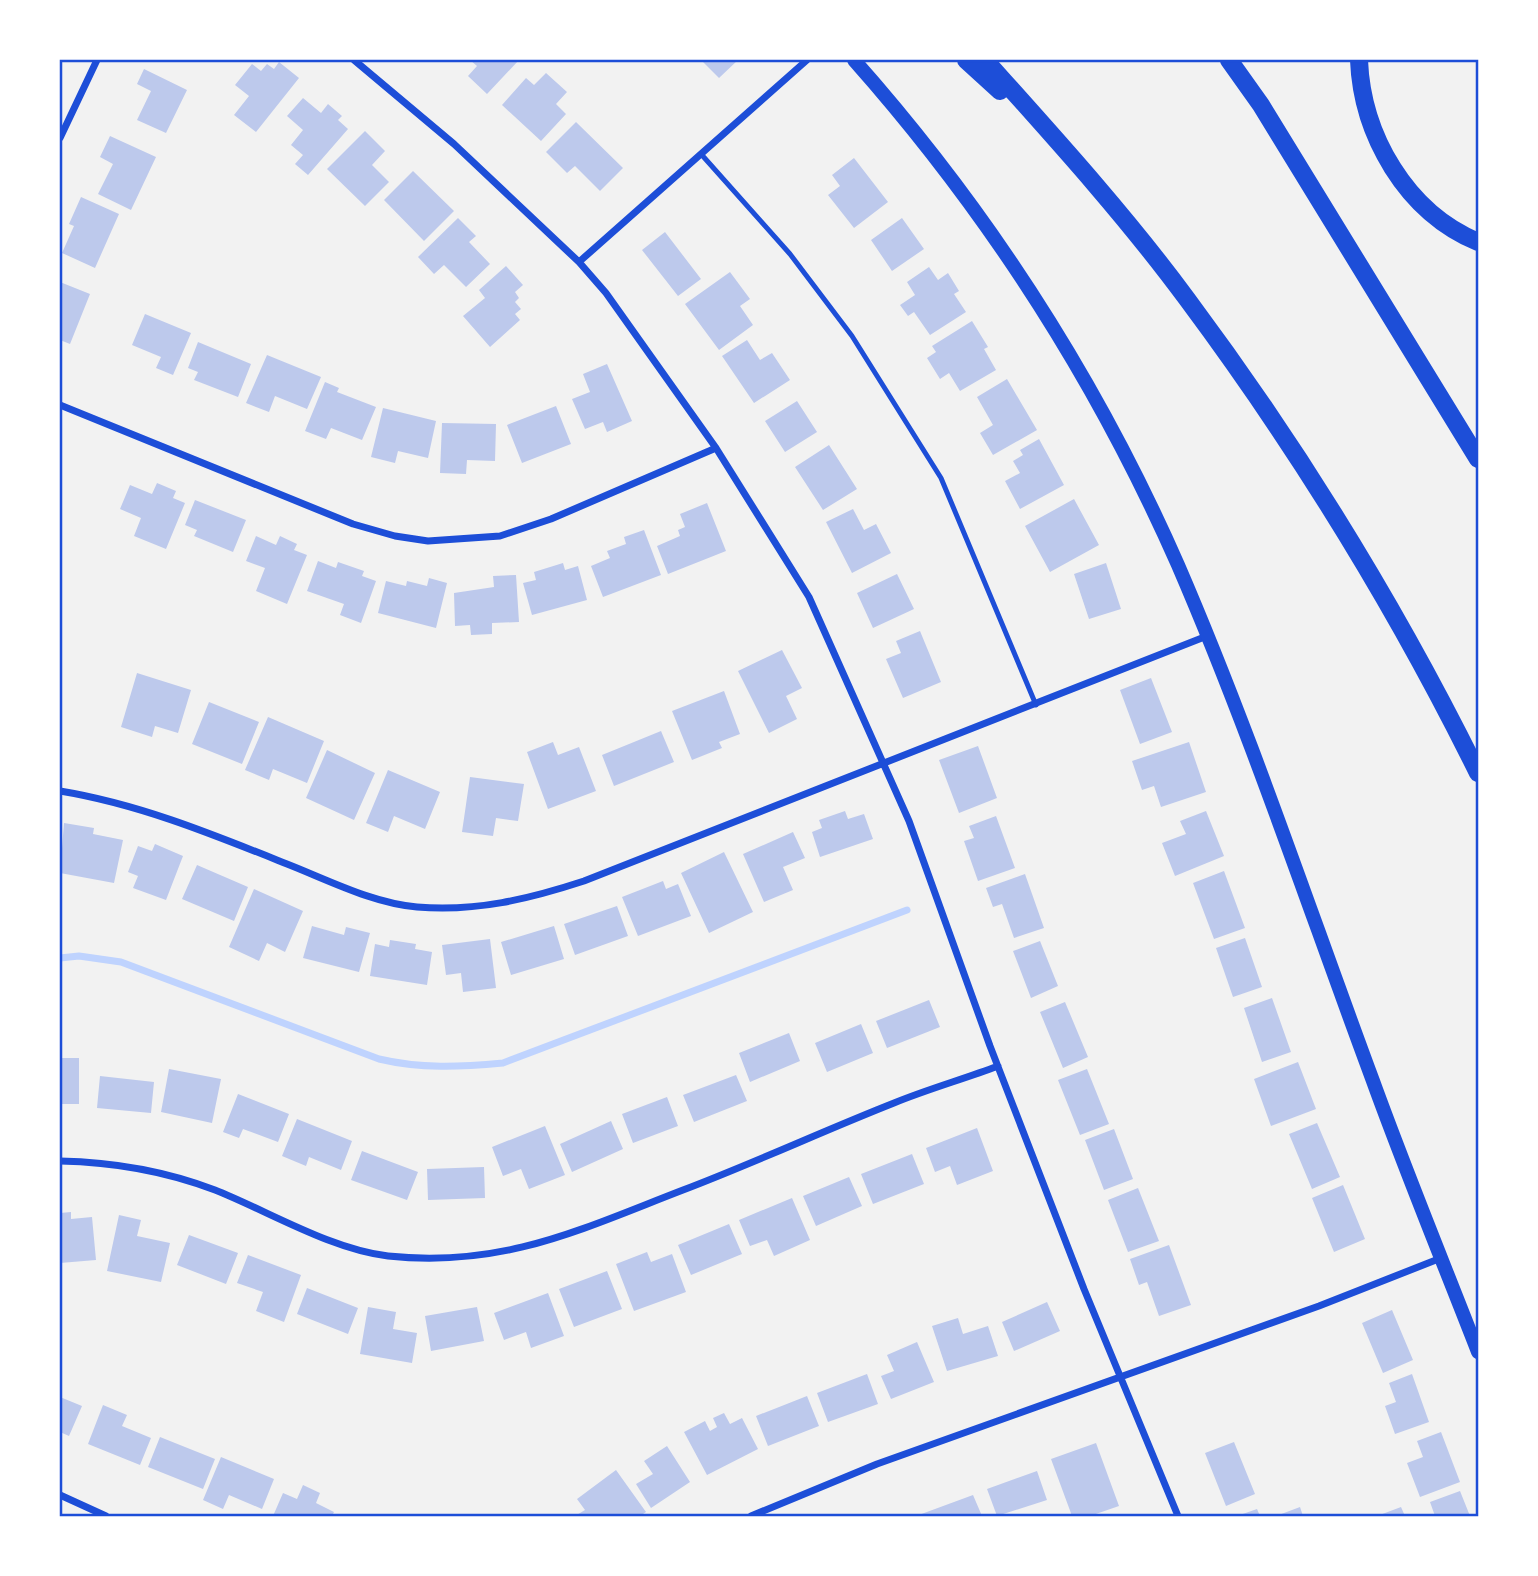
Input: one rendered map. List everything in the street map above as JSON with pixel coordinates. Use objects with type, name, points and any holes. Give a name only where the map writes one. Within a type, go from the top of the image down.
[{"type":"highway","points":[[965,60],[1086,173]]},
{"type":"highway","points":[[985,60],[1086,173],[1187,298],[1311,475],[1427,669],[1479,773]]},
{"type":"highway","points":[[1229,60],[1373,284],[1479,459]]},
{"type":"highway","points":[[1359,60],[1360,90],[1376,142],[1399,179],[1459,234],[1479,242]]},
{"type":"main road","points":[[855,60],[899,110],[1003,247],[1086,383],[1177,562],[1479,1352]]},
{"type":"street","points":[[60,138],[97,60]]},
{"type":"street","points":[[354,60],[454,145],[579,262],[638,335],[716,448],[809,597],[884,761],[932,881],[998,1066],[1178,1517]]},
{"type":"street","points":[[579,262],[807,60]]},
{"type":"street","points":[[60,405],[353,524],[395,536],[428,541],[500,536],[551,519],[716,448]]},
{"type":"street","points":[[60,790],[143,810],[374,898],[415,907],[460,909],[537,896],[584,881],[1207,636]]},
{"type":"street","points":[[60,1161],[100,1162],[174,1177],[213,1189],[313,1232],[384,1255],[452,1259],[484,1257],[520,1249],[604,1222],[752,1164],[896,1102],[998,1066]]},
{"type":"street","points":[[751,1517],[877,1464],[1319,1306],[1442,1257]]},
{"type":"street","points":[[60,1495],[106,1517]]},
{"type":"lane","points":[[701,154],[790,254],[852,336],[941,478],[1036,705]]},
{"type":"building","points":[[470,60],[519,60],[487,94],[468,76],[477,66]]},
{"type":"building","points":[[701,60],[738,60],[719,78]]},
{"type":"building","points":[[279,62],[299,78],[256,132],[234,115],[249,96],[235,85],[252,64],[261,71],[267,64],[274,69]]},
{"type":"building","points":[[144,69],[187,90],[166,133],[137,120],[151,91],[137,84]]},
{"type":"building","points":[[546,73],[567,92],[556,104],[566,114],[541,141],[502,105],[526,78],[534,85]]},
{"type":"building","points":[[303,98],[321,113],[328,104],[342,116],[338,120],[348,129],[308,175],[295,164],[303,155],[291,145],[303,130],[287,116]]},
{"type":"building","points":[[576,122],[623,168],[600,191],[575,166],[567,173],[546,152]]},
{"type":"building","points":[[365,131],[385,151],[372,165],[389,182],[365,206],[327,169]]},
{"type":"building","points":[[110,136],[156,157],[131,210],[98,194],[113,164],[100,157]]},
{"type":"building","points":[[854,158],[888,202],[854,228],[828,195],[840,186],[832,175]]},
{"type":"building","points":[[413,171],[454,211],[424,241],[384,200]]},
{"type":"building","points":[[81,197],[119,214],[95,268],[62,253],[74,226],[69,224]]},
{"type":"building","points":[[458,218],[476,236],[469,242],[490,264],[466,287],[444,265],[434,274],[418,257]]},
{"type":"building","points":[[902,218],[924,249],[892,271],[871,240]]},
{"type":"building","points":[[665,232],[701,279],[678,296],[642,250]]},
{"type":"building","points":[[506,266],[523,285],[515,292],[519,298],[515,302],[521,309],[515,314],[520,320],[490,347],[463,316],[485,298],[479,290]]},
{"type":"building","points":[[929,267],[938,280],[948,273],[959,291],[954,294],[966,312],[930,335],[914,312],[908,316],[900,305],[915,295],[907,282]]},
{"type":"building","points":[[730,272],[750,299],[740,306],[753,325],[719,350],[685,304]]},
{"type":"building","points":[[60,282],[90,294],[70,344],[60,340]]},
{"type":"building","points":[[145,314],[191,333],[173,375],[156,368],[161,357],[132,345]]},
{"type":"building","points":[[972,321],[988,347],[984,349],[996,370],[960,391],[949,373],[940,379],[927,358],[936,352],[932,346]]},
{"type":"building","points":[[747,340],[760,360],[772,353],[790,380],[754,403],[722,356]]},
{"type":"building","points":[[198,342],[251,364],[238,397],[194,380],[198,372],[188,368]]},
{"type":"building","points":[[267,355],[321,377],[307,409],[275,396],[269,412],[246,403]]},
{"type":"building","points":[[607,364],[632,421],[607,432],[603,422],[585,429],[572,399],[590,392],[583,374]]},
{"type":"building","points":[[1007,379],[1037,430],[993,455],[980,433],[993,425],[977,397]]},
{"type":"building","points":[[325,382],[339,388],[337,392],[376,407],[362,440],[331,428],[326,439],[305,431]]},
{"type":"building","points":[[797,401],[817,432],[785,452],[765,421]]},
{"type":"building","points":[[556,406],[571,444],[522,463],[507,425]]},
{"type":"building","points":[[383,408],[436,421],[428,458],[398,451],[395,463],[371,457]]},
{"type":"building","points":[[442,423],[496,424],[495,461],[467,460],[466,474],[440,473]]},
{"type":"building","points":[[1039,439],[1064,485],[1020,509],[1005,481],[1020,473],[1013,461],[1023,455],[1020,450]]},
{"type":"building","points":[[829,445],[857,489],[823,510],[795,467]]},
{"type":"building","points":[[157,483],[176,491],[173,498],[185,503],[166,549],[134,536],[141,518],[120,509],[130,485],[152,494]]},
{"type":"building","points":[[1074,499],[1099,545],[1050,572],[1025,526]]},
{"type":"building","points":[[195,500],[246,520],[233,552],[194,536],[197,530],[185,525]]},
{"type":"building","points":[[707,503],[726,551],[668,574],[657,546],[680,536],[678,530],[685,527],[680,514]]},
{"type":"building","points":[[853,509],[864,530],[876,524],[891,553],[852,573],[826,522]]},
{"type":"building","points":[[644,530],[661,575],[603,597],[591,566],[610,558],[607,551],[626,544],[624,537]]},
{"type":"building","points":[[256,536],[276,545],[280,536],[297,544],[294,550],[307,555],[287,604],[256,591],[265,568],[246,561]]},
{"type":"building","points":[[318,561],[336,568],[338,562],[364,571],[362,576],[376,581],[361,623],[340,615],[344,604],[307,591]]},
{"type":"building","points":[[563,563],[565,570],[578,566],[587,600],[532,615],[523,583],[536,580],[534,572]]},
{"type":"building","points":[[1106,563],[1121,609],[1089,619],[1074,574]]},
{"type":"building","points":[[897,574],[914,609],[873,628],[857,593]]},
{"type":"building","points":[[516,575],[519,622],[492,623],[492,634],[471,635],[470,625],[455,626],[454,593],[494,587],[493,576]]},
{"type":"building","points":[[429,578],[447,583],[436,628],[378,613],[386,581],[406,586],[407,581],[427,586]]},
{"type":"building","points":[[920,631],[941,682],[903,698],[886,659],[901,653],[896,641]]},
{"type":"building","points":[[782,650],[802,688],[786,696],[797,719],[769,733],[738,671]]},
{"type":"building","points":[[137,673],[191,690],[178,733],[155,726],[152,737],[121,727]]},
{"type":"building","points":[[1151,678],[1172,732],[1140,744],[1120,690]]},
{"type":"building","points":[[724,691],[740,734],[719,742],[722,748],[692,760],[672,711]]},
{"type":"building","points":[[209,702],[259,722],[242,764],[192,744]]},
{"type":"building","points":[[268,717],[324,741],[307,783],[273,769],[269,780],[245,770]]},
{"type":"building","points":[[661,731],[674,762],[614,786],[602,755]]},
{"type":"building","points":[[553,742],[558,755],[579,747],[596,791],[548,809],[527,752]]},
{"type":"building","points":[[1189,742],[1206,792],[1161,807],[1154,786],[1142,790],[1132,761]]},
{"type":"building","points":[[978,746],[997,798],[959,813],[939,760]]},
{"type":"building","points":[[327,750],[375,773],[354,820],[306,798]]},
{"type":"building","points":[[388,770],[440,792],[425,829],[394,816],[388,832],[366,823]]},
{"type":"building","points":[[470,777],[524,784],[518,821],[496,818],[493,836],[462,832]]},
{"type":"building","points":[[845,811],[848,819],[864,814],[873,839],[820,857],[812,832],[822,828],[819,820]]},
{"type":"building","points":[[1206,811],[1224,856],[1175,876],[1162,843],[1186,834],[1180,821]]},
{"type":"building","points":[[996,816],[1015,868],[978,881],[964,841],[974,838],[969,826]]},
{"type":"building","points":[[64,823],[94,828],[93,834],[123,840],[114,883],[60,873]]},
{"type":"building","points":[[793,832],[805,858],[783,867],[793,890],[764,902],[743,854]]},
{"type":"building","points":[[155,844],[183,856],[166,900],[133,888],[138,876],[128,872],[138,846],[152,851]]},
{"type":"building","points":[[724,852],[753,912],[709,933],[681,873]]},
{"type":"building","points":[[197,865],[248,887],[234,921],[182,899]]},
{"type":"building","points":[[1224,871],[1245,928],[1214,939],[1193,883]]},
{"type":"building","points":[[1025,874],[1044,928],[1014,938],[1002,904],[993,907],[986,888]]},
{"type":"building","points":[[663,881],[666,889],[678,884],[691,916],[638,936],[622,897]]},
{"type":"building","points":[[254,889],[303,911],[285,952],[267,943],[259,961],[229,947]]},
{"type":"building","points":[[617,906],[628,936],[575,955],[564,924]]},
{"type":"building","points":[[312,926],[344,935],[346,927],[370,933],[359,972],[303,958]]},
{"type":"building","points":[[554,926],[564,959],[511,975],[501,942]]},
{"type":"building","points":[[1245,938],[1262,987],[1233,997],[1216,948]]},
{"type":"building","points":[[490,939],[496,988],[463,992],[461,973],[446,975],[442,945]]},
{"type":"building","points":[[390,940],[416,944],[415,949],[432,952],[427,985],[370,976],[375,944],[389,947]]},
{"type":"building","points":[[1040,941],[1058,986],[1031,998],[1013,951]]},
{"type":"building","points":[[1272,998],[1291,1052],[1262,1062],[1244,1008]]},
{"type":"building","points":[[929,1000],[940,1027],[887,1048],[876,1021]]},
{"type":"building","points":[[1065,1002],[1088,1057],[1063,1068],[1040,1012]]},
{"type":"building","points":[[861,1024],[873,1053],[827,1072],[815,1043]]},
{"type":"building","points":[[789,1033],[800,1061],[750,1082],[739,1053]]},
{"type":"building","points":[[60,1058],[79,1058],[79,1104],[60,1104]]},
{"type":"building","points":[[1298,1062],[1316,1109],[1271,1126],[1254,1079]]},
{"type":"building","points":[[169,1069],[221,1079],[212,1123],[161,1112]]},
{"type":"building","points":[[1087,1069],[1109,1124],[1080,1135],[1058,1080]]},
{"type":"building","points":[[736,1075],[747,1101],[694,1122],[683,1095]]},
{"type":"building","points":[[100,1076],[154,1082],[151,1113],[97,1108]]},
{"type":"building","points":[[238,1094],[289,1114],[278,1142],[243,1129],[239,1138],[223,1132]]},
{"type":"building","points":[[667,1097],[678,1126],[633,1143],[622,1114]]},
{"type":"building","points":[[297,1119],[352,1141],[341,1170],[309,1157],[306,1166],[282,1156]]},
{"type":"building","points":[[611,1121],[623,1149],[572,1172],[560,1144]]},
{"type":"building","points":[[1317,1123],[1340,1177],[1312,1189],[1289,1134]]},
{"type":"building","points":[[545,1126],[565,1175],[529,1189],[521,1169],[503,1176],[492,1147]]},
{"type":"building","points":[[977,1128],[993,1171],[957,1185],[950,1166],[935,1172],[926,1148]]},
{"type":"building","points":[[1114,1129],[1133,1179],[1104,1190],[1085,1140]]},
{"type":"building","points":[[362,1151],[418,1172],[407,1200],[351,1180]]},
{"type":"building","points":[[912,1154],[924,1184],[873,1204],[861,1174]]},
{"type":"building","points":[[484,1167],[485,1198],[428,1200],[427,1169]]},
{"type":"building","points":[[849,1177],[862,1206],[816,1226],[803,1196]]},
{"type":"building","points":[[1343,1185],[1365,1239],[1334,1252],[1312,1198]]},
{"type":"building","points":[[1138,1188],[1159,1241],[1128,1252],[1108,1200]]},
{"type":"building","points":[[792,1198],[810,1240],[774,1256],[767,1240],[750,1246],[739,1220]]},
{"type":"building","points":[[71,1212],[71,1219],[92,1217],[96,1260],[60,1263],[60,1213]]},
{"type":"building","points":[[119,1215],[141,1220],[137,1236],[170,1243],[161,1282],[107,1271]]},
{"type":"building","points":[[729,1224],[742,1254],[691,1275],[678,1245]]},
{"type":"building","points":[[189,1235],[238,1253],[226,1284],[177,1265]]},
{"type":"building","points":[[1169,1245],[1191,1305],[1159,1316],[1147,1282],[1139,1285],[1130,1259]]},
{"type":"building","points":[[647,1252],[651,1262],[672,1254],[686,1292],[634,1311],[616,1264]]},
{"type":"building","points":[[248,1255],[301,1275],[284,1322],[256,1311],[263,1292],[237,1283]]},
{"type":"building","points":[[607,1271],[622,1309],[574,1327],[559,1289]]},
{"type":"building","points":[[307,1288],[358,1308],[348,1334],[297,1314]]},
{"type":"building","points":[[548,1293],[564,1336],[531,1348],[526,1332],[504,1340],[494,1313]]},
{"type":"building","points":[[1047,1302],[1060,1331],[1014,1351],[1002,1322]]},
{"type":"building","points":[[368,1307],[396,1312],[393,1329],[417,1333],[412,1363],[360,1354]]},
{"type":"building","points":[[477,1307],[484,1341],[431,1351],[425,1316]]},
{"type":"building","points":[[1392,1310],[1413,1360],[1383,1373],[1362,1323]]},
{"type":"building","points":[[958,1318],[963,1334],[988,1326],[998,1356],[947,1371],[932,1326]]},
{"type":"building","points":[[917,1342],[934,1382],[891,1399],[881,1376],[894,1371],[887,1355]]},
{"type":"building","points":[[867,1374],[878,1404],[828,1422],[817,1393]]},
{"type":"building","points":[[1412,1374],[1429,1422],[1395,1434],[1385,1406],[1396,1402],[1389,1383]]},
{"type":"building","points":[[807,1396],[819,1426],[768,1446],[756,1416]]},
{"type":"building","points":[[60,1397],[82,1406],[69,1436],[60,1432]]},
{"type":"building","points":[[103,1405],[127,1415],[122,1426],[151,1438],[140,1465],[88,1444]]},
{"type":"building","points":[[724,1413],[730,1424],[742,1418],[758,1449],[707,1475],[684,1432],[705,1421],[710,1431],[717,1427],[713,1418]]},
{"type":"building","points":[[1441,1432],[1460,1482],[1420,1497],[1407,1463],[1423,1457],[1417,1441]]},
{"type":"building","points":[[160,1437],[215,1459],[203,1489],[148,1467]]},
{"type":"building","points":[[1234,1442],[1255,1494],[1226,1506],[1205,1453]]},
{"type":"building","points":[[1096,1443],[1119,1506],[1090,1516],[1072,1516],[1051,1459]]},
{"type":"building","points":[[667,1446],[690,1482],[651,1508],[636,1484],[653,1474],[644,1461]]},
{"type":"building","points":[[221,1457],[274,1479],[262,1509],[229,1495],[223,1509],[203,1500]]},
{"type":"building","points":[[616,1470],[646,1512],[640,1516],[575,1516],[585,1510],[577,1499]]},
{"type":"building","points":[[1037,1471],[1047,1500],[997,1516],[987,1489]]},
{"type":"building","points":[[303,1485],[320,1493],[316,1503],[334,1512],[332,1516],[273,1516],[283,1493],[297,1499]]},
{"type":"building","points":[[1460,1491],[1470,1516],[1435,1516],[1430,1502]]},
{"type":"building","points":[[973,1495],[982,1516],[916,1516]]},
{"type":"building","points":[[1300,1507],[1303,1516],[1276,1516]]},
{"type":"building","points":[[1401,1507],[1405,1516],[1377,1516]]},
{"type":"building","points":[[1257,1509],[1260,1516],[1237,1516]]},
{"type":"waterway","points":[[60,958],[79,956],[121,962],[379,1059],[425,1066],[471,1065],[503,1063],[907,910]]}]
